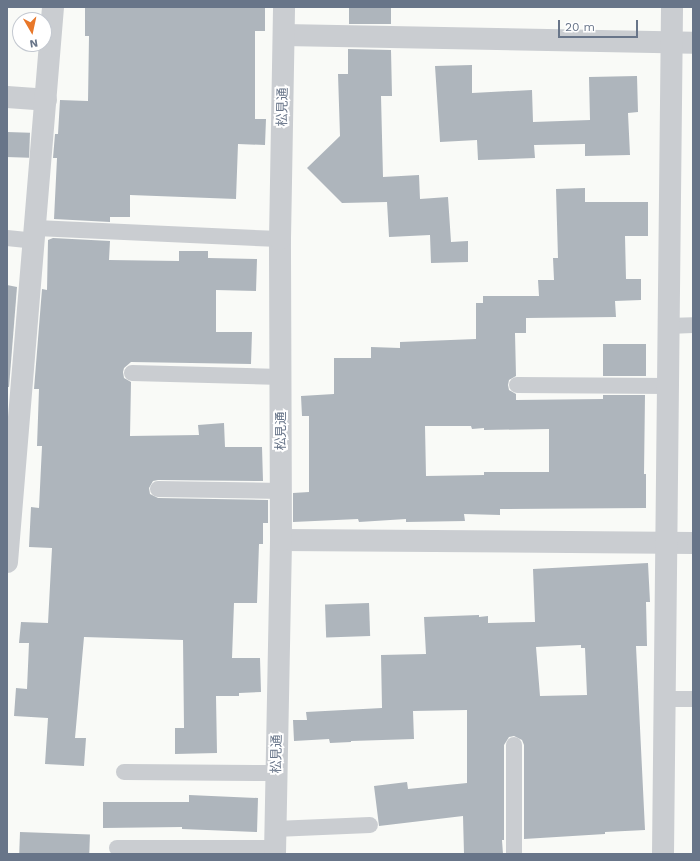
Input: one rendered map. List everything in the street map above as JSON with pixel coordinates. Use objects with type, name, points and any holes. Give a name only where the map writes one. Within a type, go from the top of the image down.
[{"type":"street","points":[[7,562],[53,7]]},
{"type":"street","name":"松見通","points":[[275,844],[281,540],[280,239],[284,7]]},
{"type":"street","points":[[663,854],[672,7]]},
{"type":"street","points":[[284,35],[693,42]]},
{"type":"street","points":[[7,97],[46,100]]},
{"type":"street","points":[[281,540],[693,543]]},
{"type":"lane","points":[[7,238],[35,234],[280,239]]},
{"type":"lane","points":[[668,326],[693,325]]},
{"type":"lane","points":[[132,373],[281,377]]},
{"type":"lane","points":[[517,385],[667,386]]},
{"type":"lane","points":[[158,489],[281,491]]},
{"type":"lane","points":[[664,699],[693,699]]},
{"type":"lane","points":[[514,745],[514,854]]},
{"type":"lane","points":[[124,772],[276,773]]},
{"type":"lane","points":[[117,848],[275,844],[370,824]]},
{"type":"building","points":[[85,7],[265,7],[265,31],[255,31],[255,119],[266,119],[265,145],[238,144],[236,199],[130,195],[130,217],[110,217],[110,222],[54,219],[57,158],[53,158],[55,134],[58,134],[60,100],[88,101],[89,36],[85,36]]},
{"type":"building","points":[[349,7],[391,7],[391,24],[349,24]]},
{"type":"building","points":[[348,49],[391,50],[392,96],[381,96],[383,177],[419,175],[420,199],[448,197],[451,242],[468,241],[468,262],[431,263],[430,235],[389,237],[387,202],[342,203],[307,168],[340,136],[338,74],[348,74]]},
{"type":"building","points":[[472,65],[472,93],[532,90],[533,122],[590,120],[589,77],[637,76],[638,112],[628,113],[630,155],[585,156],[585,144],[534,145],[535,158],[478,160],[477,140],[440,142],[435,66]]},
{"type":"building","points":[[7,132],[30,133],[29,158],[7,157]]},
{"type":"building","points":[[585,188],[585,202],[648,202],[648,236],[625,236],[626,279],[641,279],[641,300],[615,301],[616,317],[526,318],[526,333],[515,333],[516,376],[509,380],[509,390],[516,394],[516,400],[603,399],[603,395],[645,395],[644,474],[646,474],[646,508],[500,509],[500,515],[464,514],[465,521],[406,522],[406,519],[359,522],[358,519],[293,522],[293,493],[309,492],[309,416],[302,416],[301,396],[334,394],[334,358],[371,358],[371,347],[400,348],[400,342],[476,339],[476,303],[483,303],[483,296],[539,296],[538,280],[554,280],[553,258],[558,258],[556,189]],"holes":[[[425,426],[471,426],[472,429],[484,428],[484,430],[549,429],[549,472],[484,472],[484,475],[426,476]]]},
{"type":"building","points":[[53,238],[110,241],[109,260],[179,261],[179,251],[208,251],[208,258],[257,259],[256,291],[216,290],[216,332],[252,332],[251,364],[131,362],[124,368],[123,372],[124,378],[131,382],[130,436],[199,435],[198,425],[224,423],[225,447],[262,447],[263,481],[158,480],[153,481],[149,488],[150,494],[158,498],[268,500],[268,523],[263,523],[263,544],[259,544],[257,603],[234,603],[232,658],[260,658],[261,692],[239,693],[239,696],[216,696],[217,753],[175,754],[175,728],[184,728],[183,640],[84,637],[75,738],[86,738],[84,766],[45,764],[48,718],[14,716],[16,688],[27,689],[29,643],[19,643],[21,622],[48,623],[52,548],[29,547],[31,507],[39,508],[42,446],[37,446],[39,389],[34,389],[42,289],[47,290],[48,240]]},
{"type":"building","points":[[7,285],[17,287],[9,387],[7,387]]},
{"type":"building","points":[[603,344],[646,344],[646,376],[603,376]]},
{"type":"building","points":[[648,563],[650,602],[646,602],[647,646],[636,646],[645,830],[524,839],[524,745],[522,740],[514,736],[509,737],[504,745],[503,854],[464,854],[463,816],[379,826],[374,786],[407,782],[408,789],[467,783],[467,710],[413,711],[414,739],[330,743],[329,739],[294,741],[293,720],[307,720],[306,712],[382,708],[381,655],[426,654],[424,617],[479,615],[479,617],[488,616],[488,623],[535,622],[533,569]],"holes":[[[581,645],[581,648],[585,648],[587,695],[540,696],[536,647]]]},
{"type":"building","points":[[369,603],[370,636],[326,638],[325,605]]},
{"type":"building","points":[[189,795],[258,798],[257,832],[182,829],[182,827],[103,828],[103,802],[189,802]]},
{"type":"building","points":[[20,832],[90,834],[89,854],[19,854]]}]
